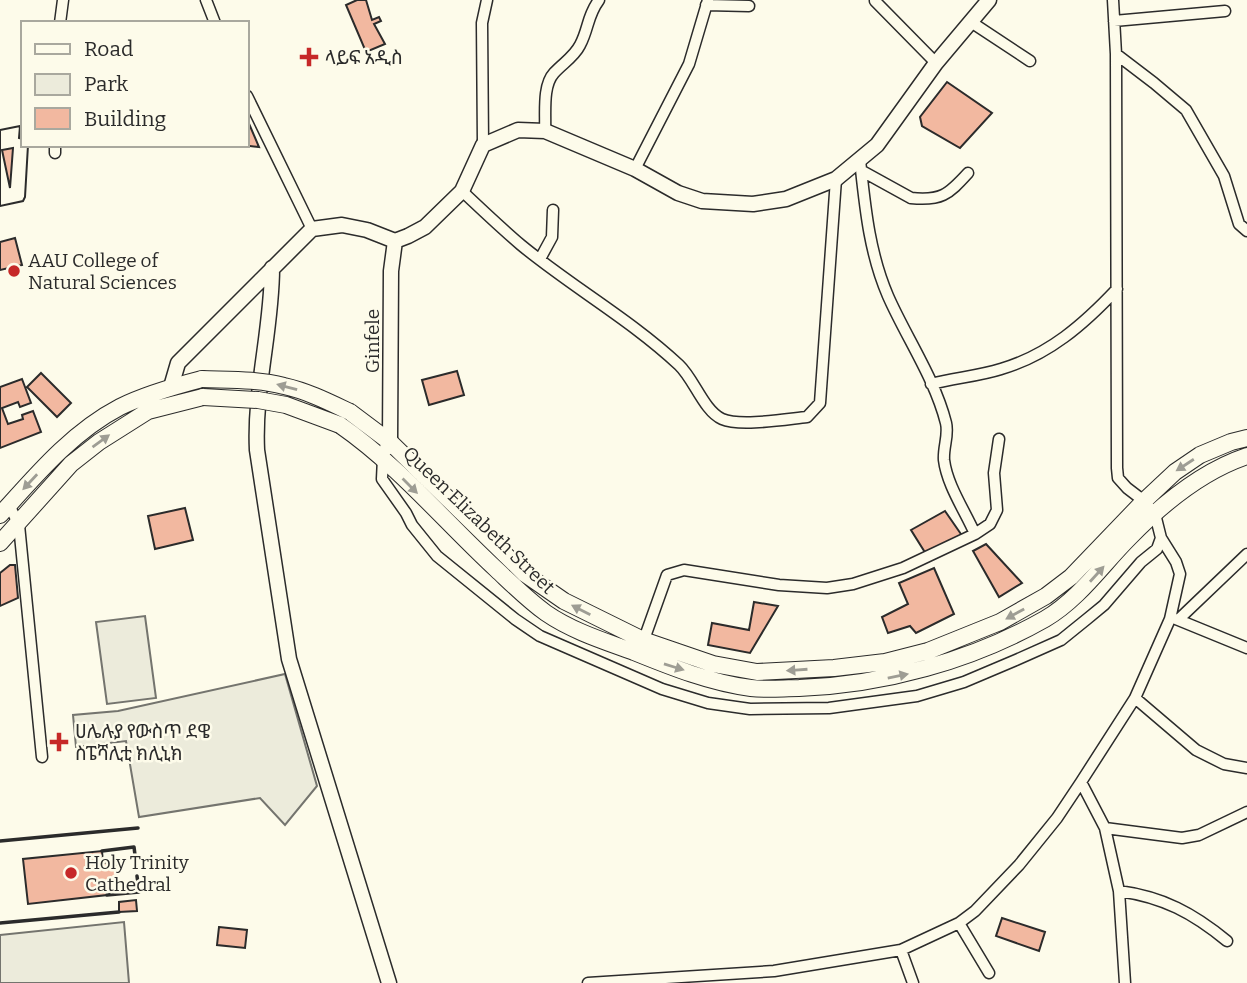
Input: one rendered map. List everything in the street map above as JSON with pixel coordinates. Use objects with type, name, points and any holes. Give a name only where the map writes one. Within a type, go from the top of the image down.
[{"type":"main road","name":"Queen Elizabeth Street","points":[[4,510],[59,451],[86,428],[120,407],[171,387],[202,379],[247,380],[284,386],[313,395],[345,419],[469,544],[546,614],[578,631],[757,672],[834,668],[886,662],[928,651],[1000,622],[1046,596],[1071,577],[1144,500],[1175,472],[1200,455],[1247,438]]},
{"type":"main road","name":"Queen Elizabeth Street","points":[[0,543],[71,464],[99,442],[148,411],[203,397],[258,400],[345,419],[390,442],[525,574],[641,647],[730,684],[755,688],[827,687],[911,673],[1007,638],[1047,618],[1088,584],[1129,538],[1188,486],[1217,468],[1247,456]]},
{"type":"street","points":[[60,21],[63,0]]},
{"type":"street","points":[[206,0],[214,21]]},
{"type":"street","points":[[171,387],[178,363],[312,229],[342,225],[367,230],[395,241],[425,227],[462,191],[483,145],[482,23],[487,0]]},
{"type":"street","points":[[545,131],[547,84],[552,74],[573,56],[580,45],[590,11],[599,0]]},
{"type":"street","points":[[483,145],[518,131],[545,131],[635,169],[678,193],[702,201],[753,204],[786,199],[836,179],[861,165],[936,63],[989,0]]},
{"type":"street","points":[[588,983],[774,971],[901,950],[959,923],[975,911],[1019,865],[1057,818],[1135,698],[1175,619],[1180,574],[1161,538],[1155,514],[1144,500],[1118,478],[1116,54],[1113,0]]},
{"type":"street","points":[[875,1],[936,63]]},
{"type":"street","points":[[635,169],[689,64],[707,3],[749,6]]},
{"type":"street","points":[[1114,21],[1225,11]]},
{"type":"street","points":[[971,22],[1030,61]]},
{"type":"street","points":[[1116,54],[1186,110],[1224,176],[1239,224],[1247,233]]},
{"type":"street","points":[[248,98],[312,229]]},
{"type":"street","points":[[861,165],[911,198],[943,196],[951,192],[968,173]]},
{"type":"street","points":[[861,165],[867,226],[877,264],[887,294],[931,384],[946,422],[944,462],[975,534]]},
{"type":"street","points":[[462,191],[522,246],[620,317],[681,367],[721,419],[768,422],[807,417],[820,403],[836,179]]},
{"type":"street","points":[[540,259],[552,237],[553,210]]},
{"type":"street","name":"Ginfele","points":[[390,442],[391,271],[395,241]]},
{"type":"street","points":[[272,268],[272,301],[256,424],[259,464],[287,646],[389,983]]},
{"type":"street","points":[[931,384],[1000,369],[1034,357],[1065,339],[1117,289]]},
{"type":"street","points":[[641,647],[667,575],[684,570],[779,585],[827,587],[853,584],[891,573],[975,534],[990,524],[997,510],[994,473],[999,439]]},
{"type":"street","points":[[390,442],[383,458],[382,480],[412,525],[437,556],[515,619],[540,636],[662,689],[708,703],[750,709],[829,708],[917,696],[956,685],[1061,639],[1104,605],[1141,562],[1157,550],[1161,538]]},
{"type":"street","points":[[4,510],[19,525],[42,757]]},
{"type":"street","points":[[1175,619],[1247,554]]},
{"type":"street","points":[[1175,619],[1247,649]]},
{"type":"street","points":[[1135,698],[1196,750],[1224,764],[1247,768]]},
{"type":"street","points":[[1081,782],[1105,828],[1119,891],[1125,983]]},
{"type":"street","points":[[1105,828],[1182,838],[1199,835],[1247,812]]},
{"type":"street","points":[[1119,891],[1145,894],[1171,904],[1202,920],[1227,941]]},
{"type":"street","points":[[959,923],[989,973]]},
{"type":"street","points":[[901,950],[913,983]]},
{"type":"street","points":[[774,971],[776,983]]},
{"type":"green space","points":[[145,616],[156,698],[107,704],[96,622]]},
{"type":"green space","points":[[285,674],[317,786],[285,825],[260,798],[139,817],[126,741],[76,747],[73,715],[118,711]]},
{"type":"green space","points":[[124,922],[129,983],[0,983],[0,935]]},
{"type":"building","points":[[357,0],[366,0],[372,20],[379,17],[381,21],[374,24],[385,44],[366,52],[346,5]]},
{"type":"building","points":[[947,82],[992,113],[960,148],[922,126],[920,117]]},
{"type":"building","points":[[248,121],[259,147],[248,146]]},
{"type":"building","points":[[20,126],[21,147],[28,147],[25,197],[23,201],[0,206],[0,130]],"holes":[[[13,148],[10,188],[2,150]]]},
{"type":"building","points":[[20,126],[21,147],[28,147],[25,197],[23,201],[0,206],[0,130]]},
{"type":"building","points":[[15,238],[22,265],[0,270],[0,242]]},
{"type":"building","points":[[457,371],[464,395],[429,405],[422,380]]},
{"type":"building","points":[[41,373],[71,403],[57,417],[27,387]]},
{"type":"building","points":[[22,379],[31,403],[20,407],[18,402],[2,408],[8,424],[23,419],[22,415],[33,411],[41,432],[0,448],[0,387]]},
{"type":"building","points":[[185,508],[193,540],[155,549],[148,516]]},
{"type":"building","points":[[945,511],[963,537],[926,554],[911,530]]},
{"type":"building","points":[[986,544],[1022,583],[999,597],[973,551]]},
{"type":"building","points":[[10,565],[15,565],[18,598],[0,606],[0,573]]},
{"type":"building","points":[[934,568],[954,614],[916,633],[910,626],[888,633],[882,617],[908,604],[899,583]]},
{"type":"building","points":[[754,602],[778,606],[750,653],[708,645],[712,623],[749,630]]},
{"type":"building","name":"Holy Trinity Cathedral","points":[[102,851],[103,863],[116,862],[118,882],[106,883],[107,895],[28,904],[23,859]]},
{"type":"building","points":[[136,900],[137,911],[119,912],[119,902]]},
{"type":"building","points":[[1002,918],[1045,932],[1039,951],[996,936]]},
{"type":"building","points":[[219,927],[247,930],[245,948],[217,945]]},
{"type":"wall","points":[[0,841],[138,828]]},
{"type":"wall","points":[[102,851],[134,847],[136,863]]},
{"type":"wall","points":[[107,895],[139,892],[137,876]]},
{"type":"wall","points":[[0,923],[119,912]]},
{"type":"place","name":"ላይፍ አዲስ","points":[[309,57]]},
{"type":"place","name":"AAU College of Natural Sciences","points":[[14,271]]},
{"type":"place","name":"ሀሌሉያ የውስጥ ደዌ ስፔሻሊቲ ክሊኒክ","points":[[59,742]]},
{"type":"place","name":"Holy Trinity Cathedral","points":[[71,873]]}]
